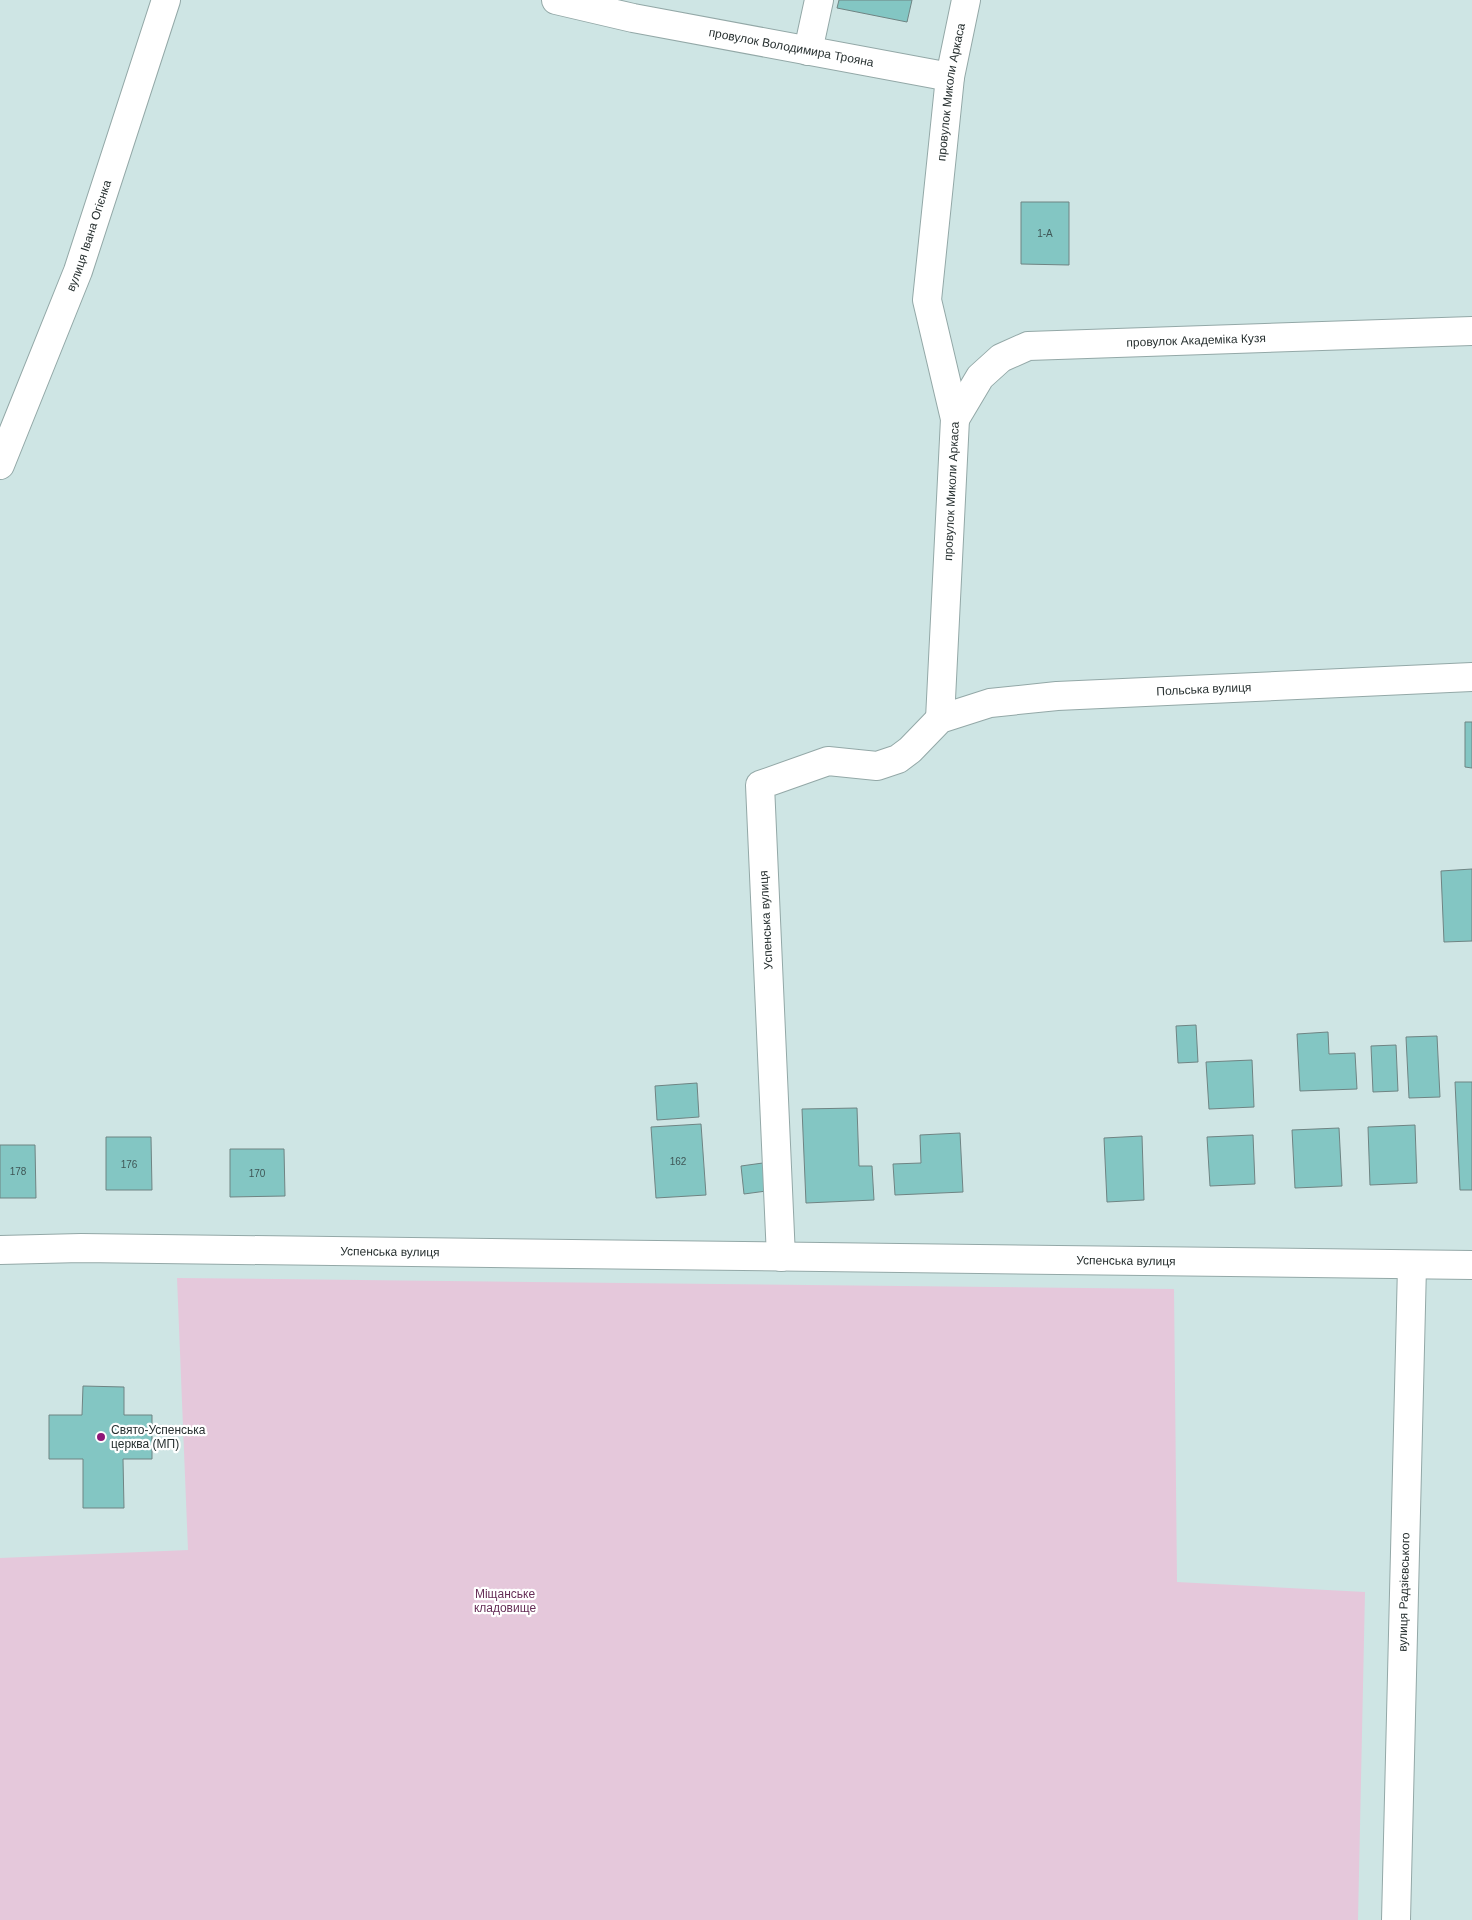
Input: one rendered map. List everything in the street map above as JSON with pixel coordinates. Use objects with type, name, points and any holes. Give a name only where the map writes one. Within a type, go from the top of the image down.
[{"type":"street","name":"вулиця Івана Огієнка","points":[[0,465],[78,271],[166,0]]},
{"type":"street","name":"провулок Володимира Трояна","points":[[556,0],[636,9],[808,51],[950,77]]},
{"type":"street","points":[[808,51],[818,0]]},
{"type":"street","name":"провулок Миколи Аркаса","points":[[940,719],[955,419],[927,300],[950,77],[966,0]]},
{"type":"street","name":"провулок Академіка Кузя","points":[[955,419],[980,377],[1001,358],[1028,346],[1472,331]]},
{"type":"street","name":"Польська вулиця","points":[[940,719],[990,703],[1057,696],[1472,677]]},
{"type":"street","name":"Успенська вулиця","points":[[781,1257],[760,785],[828,761],[877,766],[898,759],[910,750],[940,719]]},
{"type":"street","name":"Успенська вулиця","points":[[0,1250],[82,1248],[1412,1266],[1472,1265]]},
{"type":"street","name":"вулиця Радзієвського","points":[[1396,1920],[1412,1266]]},
{"type":"green space","name":"Міщанське кладовище","points":[[177,1278],[1174,1289],[1177,1582],[1365,1592],[1358,1920],[0,1920],[0,1558],[188,1550]]},
{"type":"building","points":[[839,0],[912,0],[907,22],[837,8]]},
{"type":"building","points":[[1021,202],[1069,202],[1069,265],[1021,264]]},
{"type":"building","points":[[1465,722],[1472,722],[1472,768],[1465,767]]},
{"type":"building","points":[[1472,869],[1472,941],[1444,942],[1441,871]]},
{"type":"building","points":[[1196,1025],[1198,1062],[1178,1063],[1176,1026]]},
{"type":"building","points":[[1328,1032],[1329,1054],[1355,1053],[1357,1089],[1300,1091],[1297,1034]]},
{"type":"building","points":[[1437,1036],[1440,1097],[1409,1098],[1406,1037]]},
{"type":"building","points":[[1396,1045],[1398,1091],[1373,1092],[1371,1046]]},
{"type":"building","points":[[1252,1060],[1254,1107],[1209,1109],[1206,1062]]},
{"type":"building","points":[[1455,1082],[1472,1082],[1472,1190],[1460,1190]]},
{"type":"building","points":[[697,1083],[699,1117],[657,1120],[655,1086]]},
{"type":"building","points":[[857,1108],[859,1166],[872,1166],[874,1200],[806,1203],[802,1109]]},
{"type":"building","points":[[701,1124],[706,1195],[656,1198],[651,1127]]},
{"type":"building","points":[[1415,1125],[1417,1183],[1370,1185],[1368,1127]]},
{"type":"building","points":[[1339,1128],[1342,1186],[1295,1188],[1292,1130]]},
{"type":"building","points":[[960,1133],[963,1192],[895,1195],[893,1164],[921,1163],[920,1135]]},
{"type":"building","points":[[1253,1135],[1255,1184],[1210,1186],[1207,1137]]},
{"type":"building","points":[[1142,1136],[1144,1200],[1107,1202],[1104,1138]]},
{"type":"building","points":[[106,1137],[151,1137],[152,1190],[106,1190]]},
{"type":"building","points":[[0,1145],[35,1145],[36,1198],[0,1198]]},
{"type":"building","points":[[230,1149],[284,1149],[285,1196],[230,1197]]},
{"type":"building","points":[[770,1162],[774,1190],[744,1194],[741,1166]]},
{"type":"building","name":"Свято-Успенська церква (МП)","points":[[83,1386],[124,1387],[124,1415],[152,1415],[152,1459],[123,1459],[124,1508],[83,1508],[83,1459],[49,1459],[49,1415],[82,1415]]},
{"type":"place","name":"Свято-Успенська церква (МП)","points":[[101,1437]]}]
